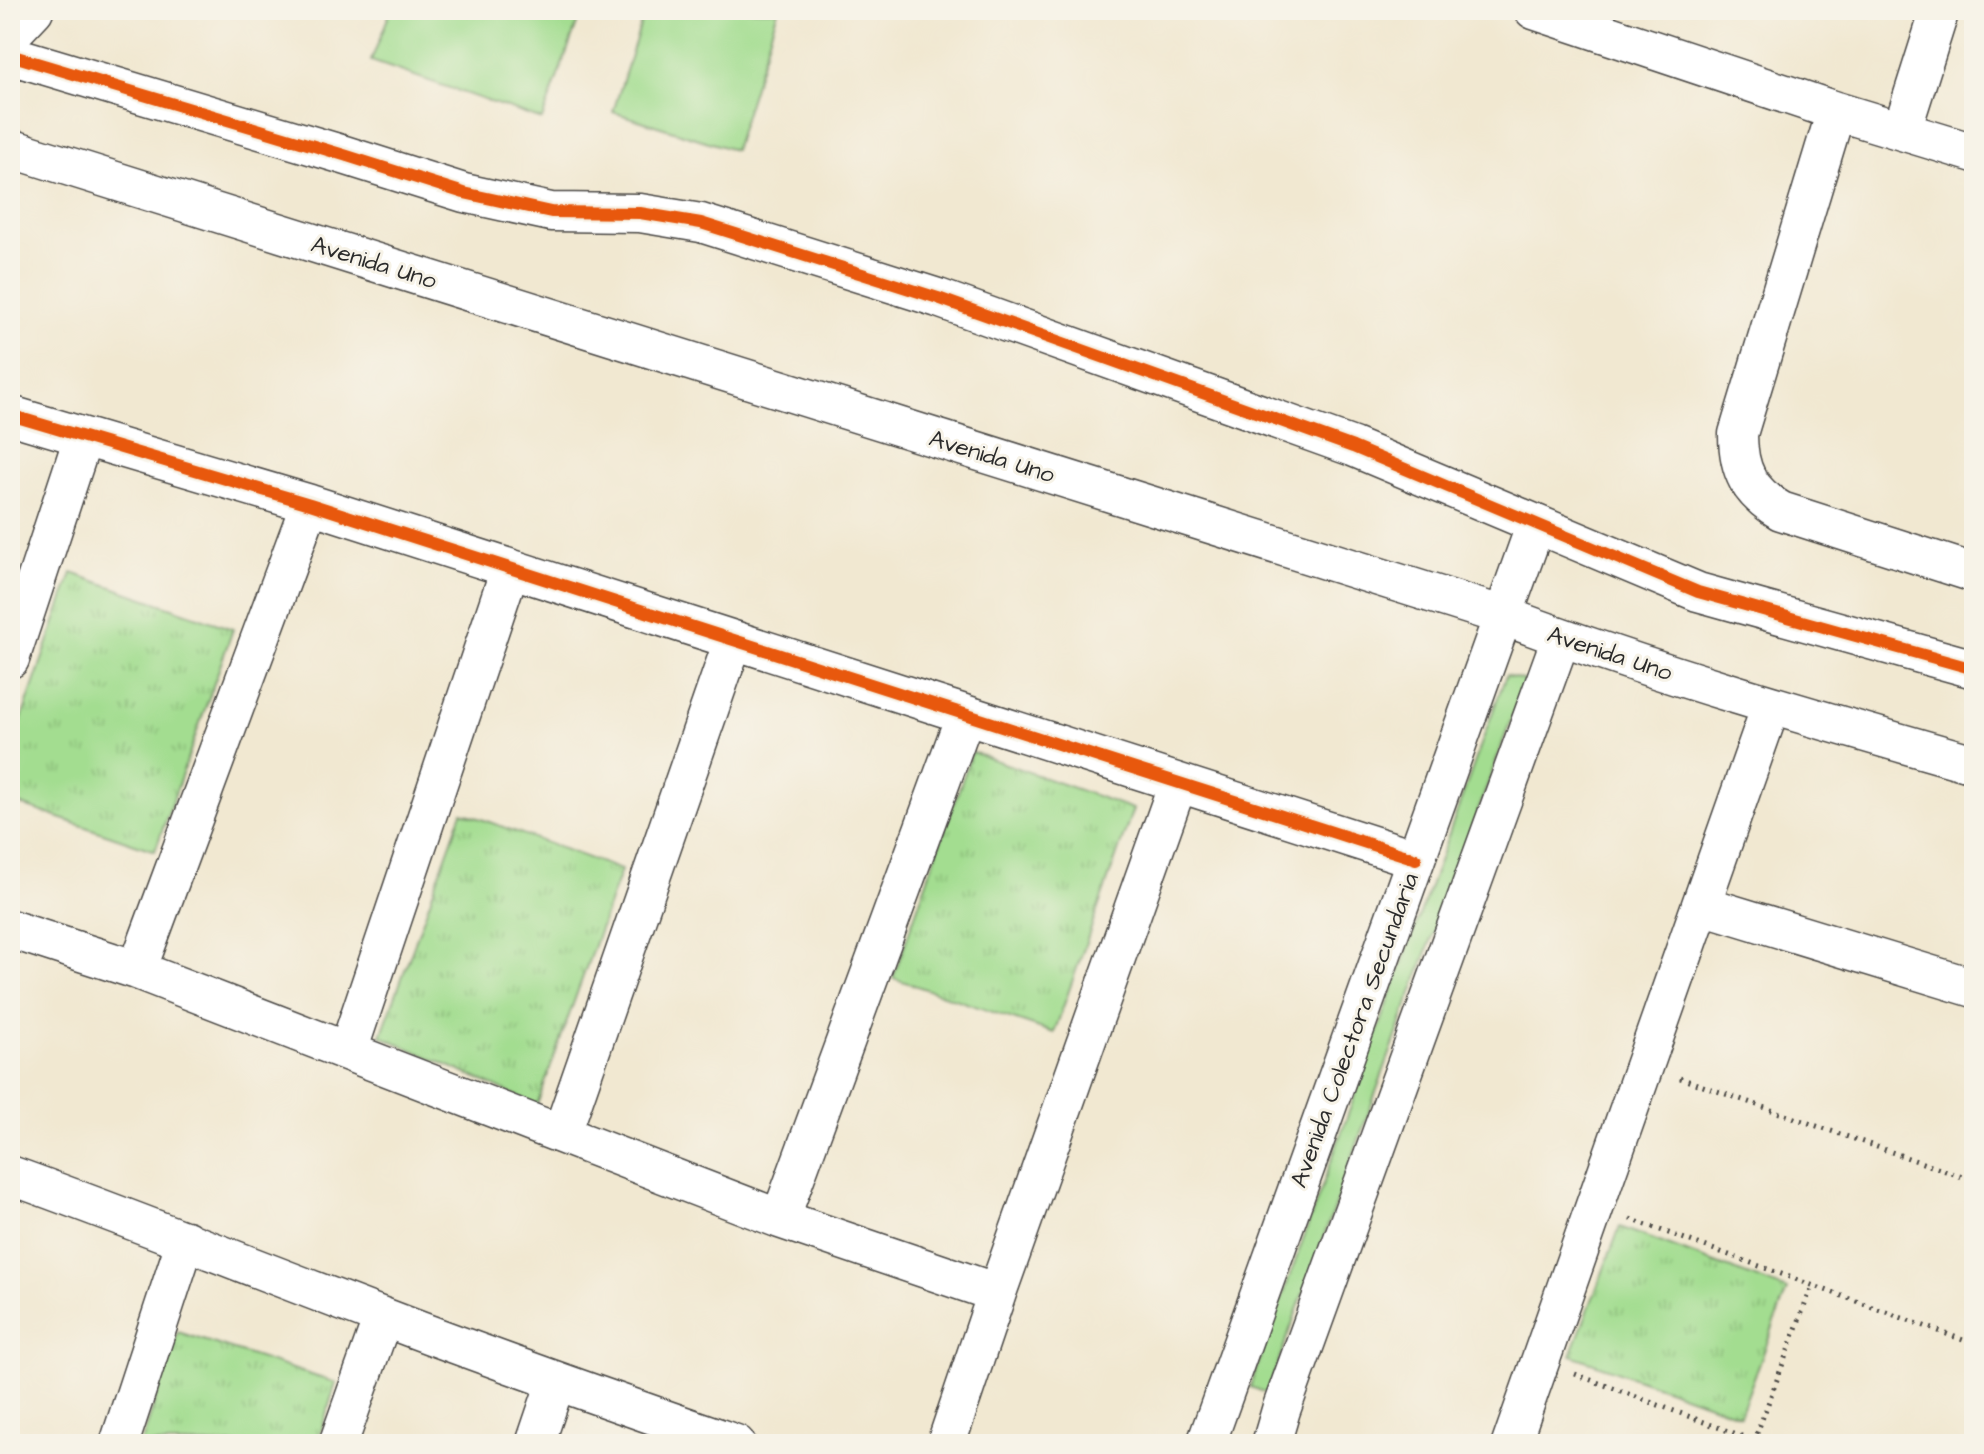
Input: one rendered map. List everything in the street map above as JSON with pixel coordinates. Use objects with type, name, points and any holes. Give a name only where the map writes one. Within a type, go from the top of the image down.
[{"type":"street","points":[[10,32],[34,10]]},
{"type":"street","points":[[1534,10],[1836,111],[1974,153]]},
{"type":"street","points":[[1902,130],[1940,10]]},
{"type":"street","points":[[10,55],[464,193],[551,212],[640,213],[701,223],[938,298],[1338,441],[1698,592],[1974,669]]},
{"type":"street","points":[[1836,111],[1738,434],[1740,462],[1754,490],[1781,511],[1974,573]]},
{"type":"street","name":"Avenida Uno","points":[[10,148],[1504,616],[1561,638],[1771,706],[1974,764]]},
{"type":"street","points":[[10,415],[310,504],[1416,859]]},
{"type":"street","points":[[10,659],[83,438]]},
{"type":"street","points":[[137,970],[310,504]]},
{"type":"street","name":"Avenida Colectora Secundaria","points":[[1218,1440],[1416,859],[1536,524]]},
{"type":"street","points":[[348,1051],[510,569]]},
{"type":"street","points":[[1271,1444],[1561,638]]},
{"type":"street","points":[[562,1133],[733,641]]},
{"type":"street","points":[[1511,1444],[1771,706]]},
{"type":"street","points":[[780,1219],[965,716]]},
{"type":"street","points":[[946,1444],[1178,783]]},
{"type":"street","points":[[1702,905],[1974,988]]},
{"type":"street","points":[[10,929],[137,970],[780,1219],[997,1293]]},
{"type":"street","points":[[11,1180],[186,1240],[556,1382],[736,1444]]},
{"type":"street","points":[[119,1444],[186,1240]]},
{"type":"street","points":[[338,1444],[383,1317]]},
{"type":"street","points":[[535,1444],[556,1382]]},
{"type":"path","points":[[1645,1066],[1974,1181]]},
{"type":"path","points":[[1595,1207],[1974,1344]]},
{"type":"path","points":[[1754,1441],[1812,1286]]},
{"type":"path","points":[[1541,1361],[1763,1444]]},
{"type":"green space","points":[[391,10],[582,10],[542,120],[371,61]]},
{"type":"green space","points":[[645,10],[778,10],[734,150],[613,112]]},
{"type":"green space","points":[[72,573],[233,629],[155,851],[10,801],[10,753]]},
{"type":"green space","points":[[1506,675],[1525,681],[1267,1393],[1250,1387]]},
{"type":"green space","points":[[972,752],[1133,809],[1054,1033],[893,978]]},
{"type":"green space","points":[[462,812],[621,870],[537,1105],[381,1036]]},
{"type":"green space","points":[[1620,1227],[1787,1290],[1740,1415],[1571,1355]]},
{"type":"green space","points":[[178,1332],[336,1383],[317,1444],[141,1444]]},
{"type":"cycle path","points":[[10,55],[464,193],[551,212],[640,213],[701,223],[938,298],[1353,447],[1698,592],[1974,669]]},
{"type":"cycle path","points":[[10,415],[310,504],[1416,859]]}]
